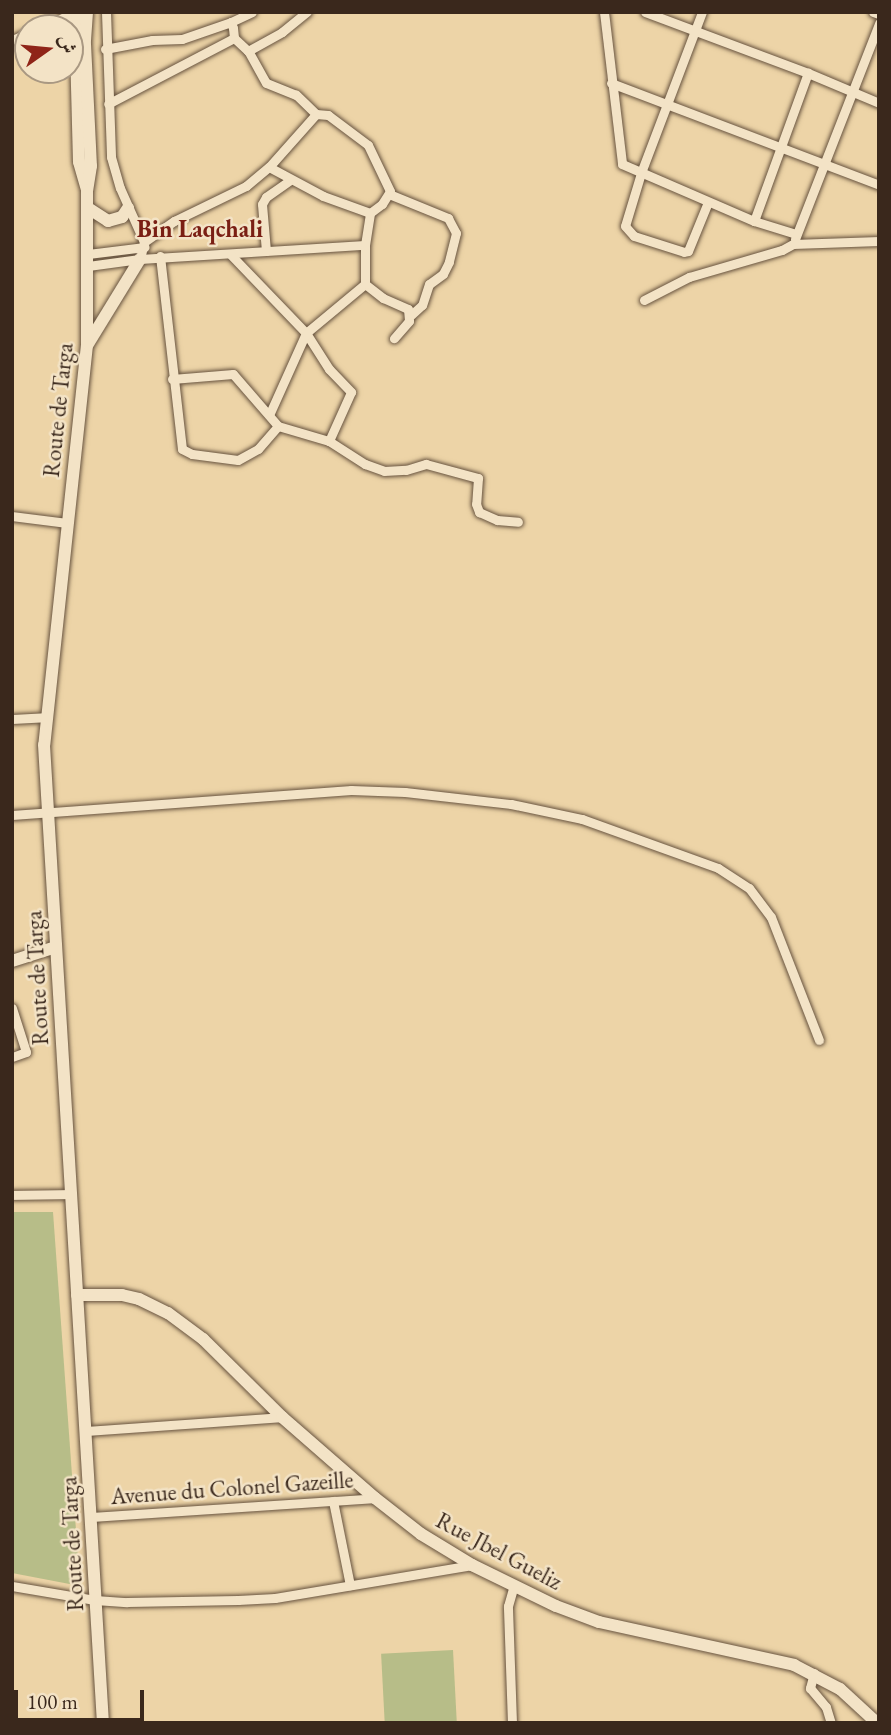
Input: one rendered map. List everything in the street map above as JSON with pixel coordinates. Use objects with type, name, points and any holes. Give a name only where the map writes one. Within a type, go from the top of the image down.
[{"type":"main road","name":"Route de Targa","points":[[87,12],[85,44],[91,166],[87,190],[88,345],[45,717],[47,811],[103,1723]]},
{"type":"main road","name":"Route de Targa","points":[[72,13],[76,48],[80,168],[87,190]]},
{"type":"main road","points":[[88,208],[108,221],[122,217],[128,208]]},
{"type":"main road","points":[[88,345],[143,249]]},
{"type":"main road","points":[[12,961],[57,947]]},
{"type":"main road","name":"Rue Jbel Gueliz","points":[[77,1295],[122,1295],[139,1299],[168,1313],[203,1339],[282,1417],[375,1498],[421,1534],[472,1565],[556,1606],[599,1622],[794,1665],[814,1674],[850,1698],[877,1723]]},
{"type":"street","points":[[106,12],[105,49],[113,166],[143,249],[160,256],[231,255],[365,245]]},
{"type":"street","points":[[105,49],[152,40],[182,39],[252,12]]},
{"type":"street","points":[[248,51],[282,32],[307,12]]},
{"type":"street","points":[[604,12],[620,160],[626,168],[794,239],[879,241]]},
{"type":"street","points":[[645,12],[808,72],[879,103]]},
{"type":"street","points":[[702,12],[641,173],[625,223],[634,236],[680,253],[688,251],[708,202]]},
{"type":"street","points":[[873,12],[879,14]]},
{"type":"street","points":[[231,22],[234,38],[248,51],[266,83],[296,94],[316,114],[328,115],[368,145],[377,159],[389,194],[448,218],[456,233],[447,267],[429,285],[422,305],[394,338]]},
{"type":"street","points":[[644,300],[689,277],[782,250],[794,239],[879,23]]},
{"type":"street","points":[[108,104],[234,38]]},
{"type":"street","points":[[754,221],[808,72]]},
{"type":"street","points":[[611,83],[781,146],[879,186]]},
{"type":"street","points":[[88,260],[143,249],[174,221],[238,191],[269,166],[316,114]]},
{"type":"street","points":[[269,166],[290,180],[370,213]]},
{"type":"street","points":[[266,251],[262,204],[266,197],[290,180]]},
{"type":"street","points":[[365,284],[365,245],[370,213],[389,194]]},
{"type":"street","points":[[231,255],[306,333],[329,369],[351,392],[328,441]]},
{"type":"street","points":[[160,256],[180,444],[186,452],[239,460],[258,449],[278,426]]},
{"type":"street","points":[[365,284],[383,298],[400,303],[411,315]]},
{"type":"street","points":[[270,413],[306,333],[365,284]]},
{"type":"street","points":[[172,379],[233,374],[270,413],[278,426],[328,441],[365,464],[384,471],[406,470],[426,464],[478,478],[476,505],[480,512],[497,520],[518,522]]},
{"type":"street","points":[[12,516],[68,523]]},
{"type":"street","points":[[12,719],[45,717]]},
{"type":"street","points":[[12,814],[351,790],[405,792],[511,804],[582,819],[718,868],[749,888],[771,916],[819,1040]]},
{"type":"street","points":[[12,1008],[26,1052],[12,1057]]},
{"type":"street","points":[[12,1195],[70,1194]]},
{"type":"street","points":[[87,1430],[282,1417]]},
{"type":"street","name":"Avenue du Colonel Gazeille","points":[[92,1517],[375,1498]]},
{"type":"street","points":[[333,1501],[350,1585]]},
{"type":"street","points":[[12,1586],[95,1600],[127,1602],[275,1598],[472,1565]]},
{"type":"street","points":[[512,1723],[508,1606],[514,1585]]},
{"type":"street","points":[[814,1674],[810,1688],[826,1707],[831,1723]]},
{"type":"green space","points":[[12,1212],[53,1212],[80,1586],[12,1573]]},
{"type":"green space","points":[[453,1650],[457,1723],[385,1723],[381,1654]]},
{"type":"district","name":"Bin Laqchali","points":[[200,229]]}]
